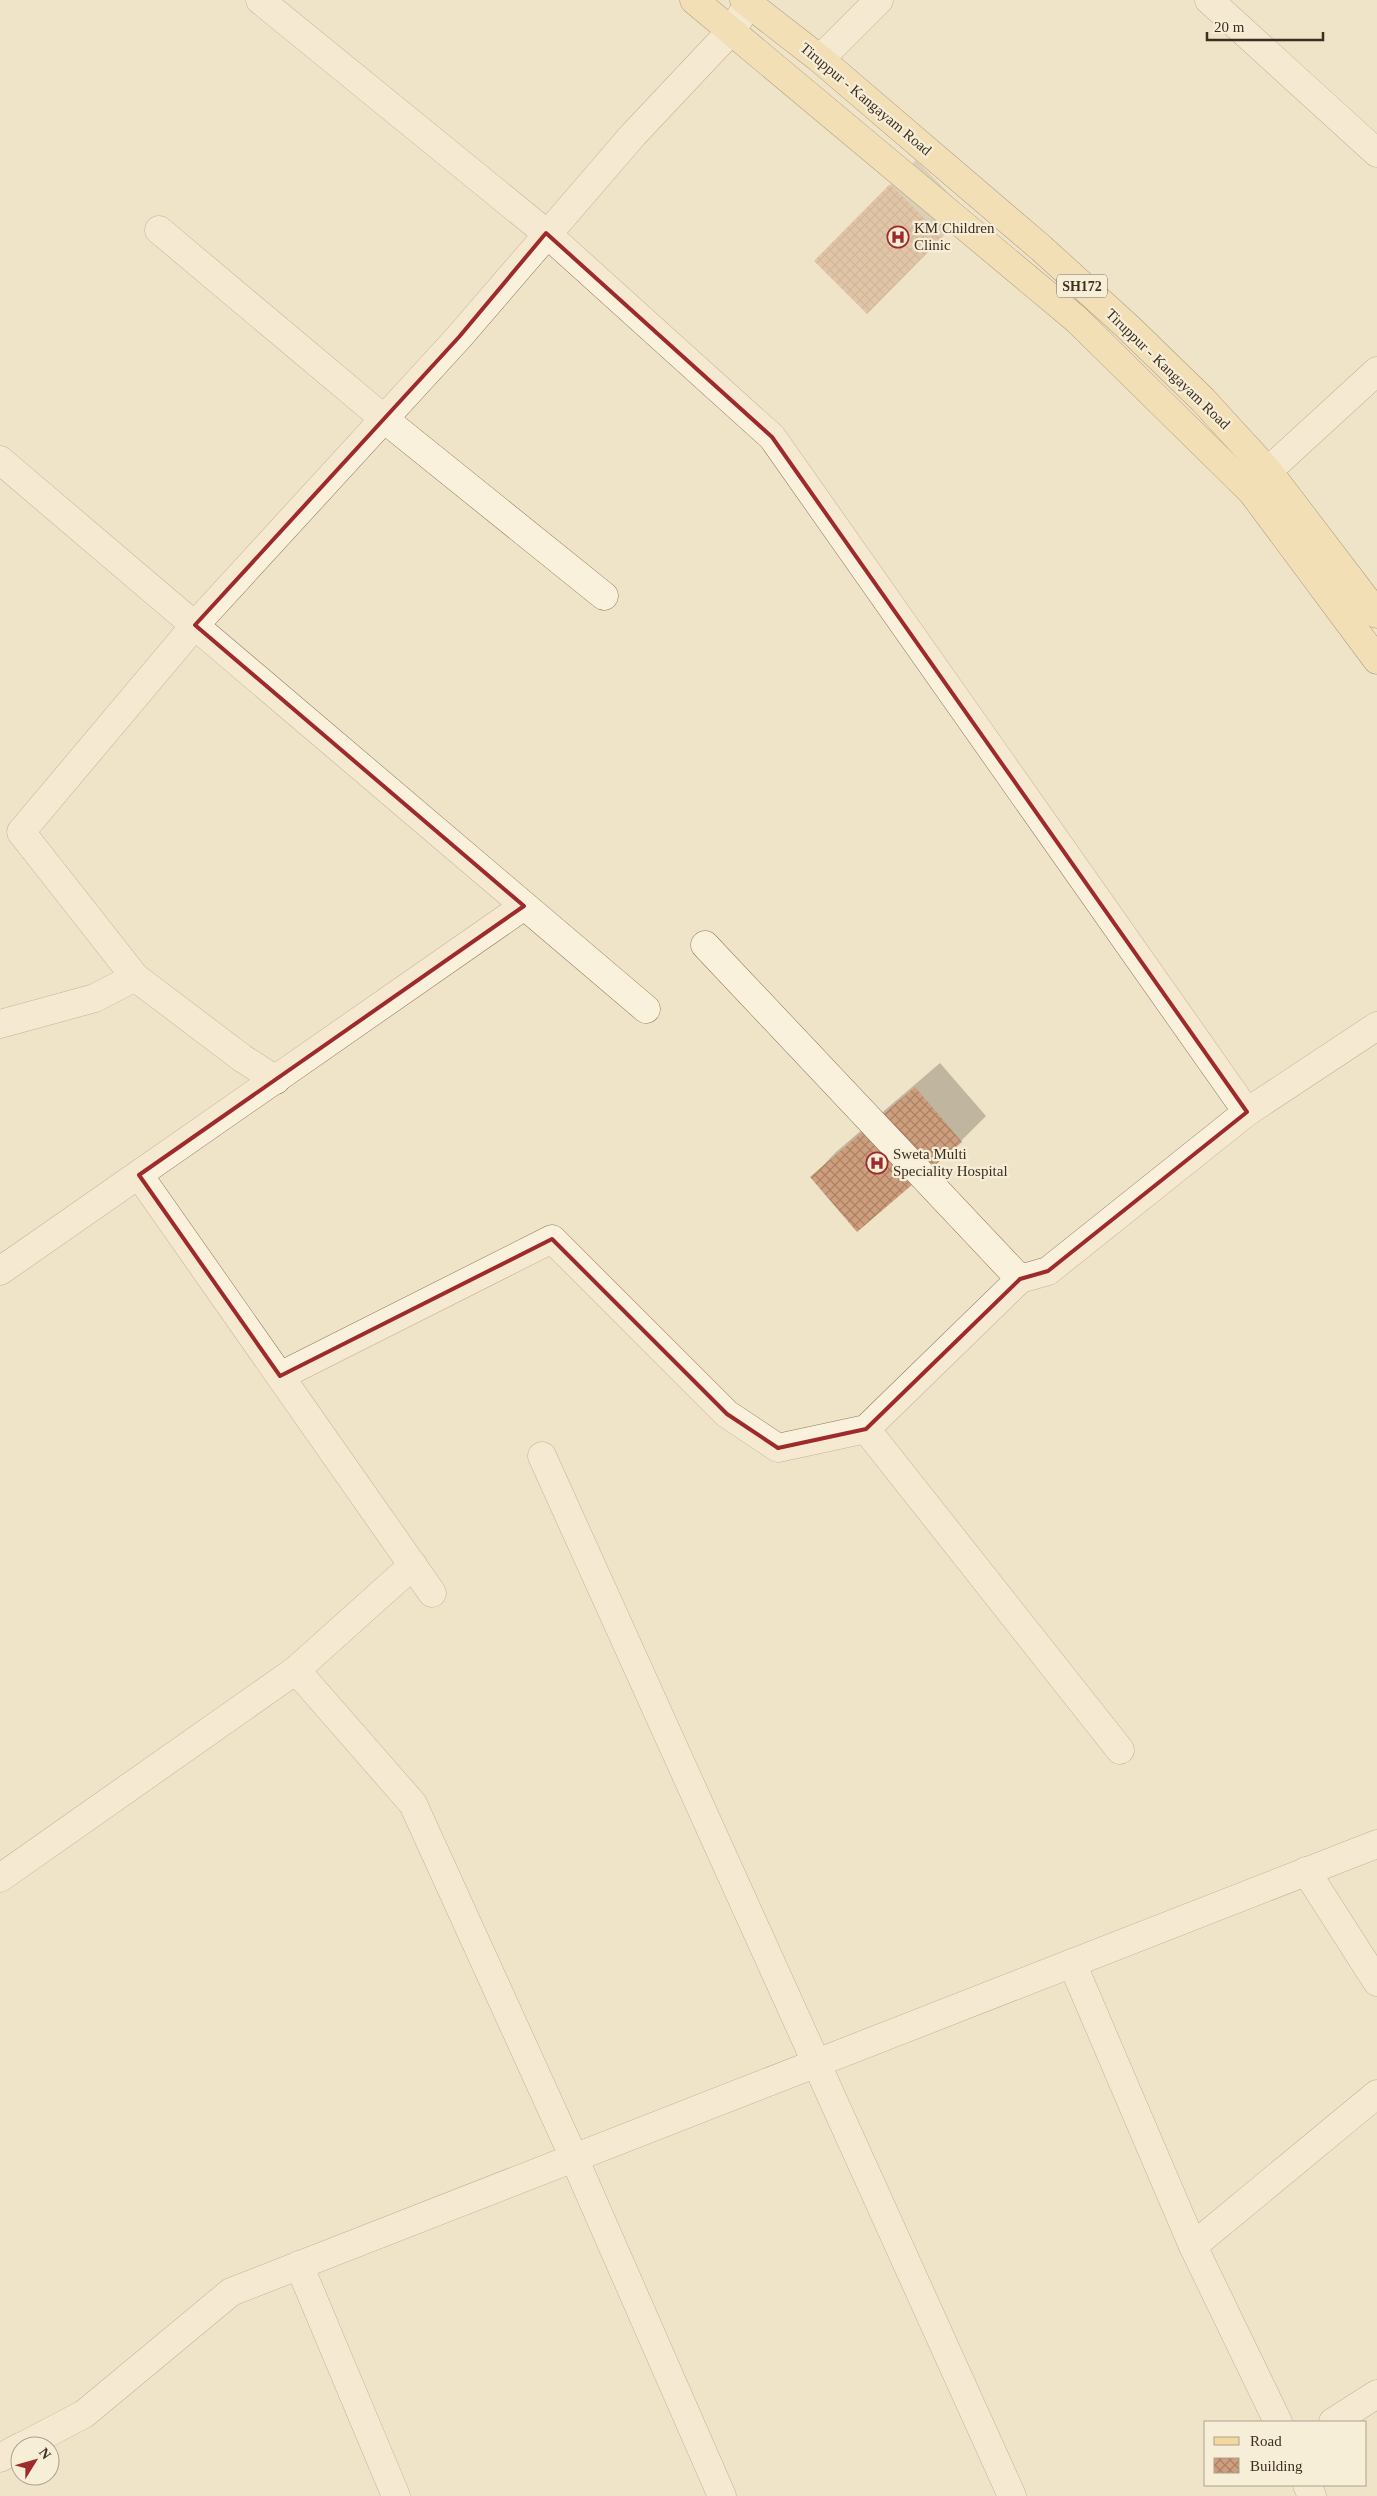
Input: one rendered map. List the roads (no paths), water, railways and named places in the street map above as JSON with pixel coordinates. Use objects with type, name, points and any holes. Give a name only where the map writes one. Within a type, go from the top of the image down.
[{"type":"main road","points":[[694,0],[1076,319],[1252,492],[1377,660]]},
{"type":"main road","name":"Tiruppur - Kangayam Road","points":[[747,2],[820,59],[1033,242],[1129,328],[1203,400],[1268,471],[1377,614]]},
{"type":"street","points":[[260,0],[546,233],[772,437],[1247,1112]]},
{"type":"street","points":[[820,59],[880,0]]},
{"type":"street","points":[[1209,0],[1377,153]]},
{"type":"street","points":[[276,1080],[242,1058],[134,977],[21,832],[195,626],[458,337],[546,233],[633,135],[730,32],[747,2]]},
{"type":"street","points":[[159,230],[383,418],[604,596]]},
{"type":"street","points":[[1268,471],[1377,371]]},
{"type":"street","points":[[0,460],[646,1009]]},
{"type":"street","points":[[0,1271],[524,906]]},
{"type":"street","points":[[705,945],[1020,1279]]},
{"type":"street","points":[[0,1024],[95,998],[134,977]]},
{"type":"street","points":[[280,1376],[552,1239],[727,1414],[778,1448],[866,1429],[1020,1279],[1048,1270],[1247,1112],[1377,1026]]},
{"type":"street","points":[[139,1175],[432,1593]]},
{"type":"street","points":[[866,1429],[1120,1750]]},
{"type":"street","points":[[542,1456],[818,2062],[1012,2496]]},
{"type":"street","points":[[0,1878],[296,1670],[413,1566]]},
{"type":"street","points":[[296,1670],[413,1804],[574,2158],[722,2496]]},
{"type":"street","points":[[42,2436],[84,2414],[231,2292],[1377,1844]]},
{"type":"street","points":[[1306,1872],[1377,1982]]},
{"type":"street","points":[[1072,1963],[1193,2246],[1278,2421]]},
{"type":"street","points":[[1193,2246],[1377,2094]]},
{"type":"street","points":[[299,2265],[396,2496]]},
{"type":"street","points":[[1335,2421],[1377,2394]]},
{"type":"place","name":"KM Children Clinic","points":[[898,237]]},
{"type":"place","name":"Sweta Multi Speciality Hospital","points":[[877,1163]]}]
